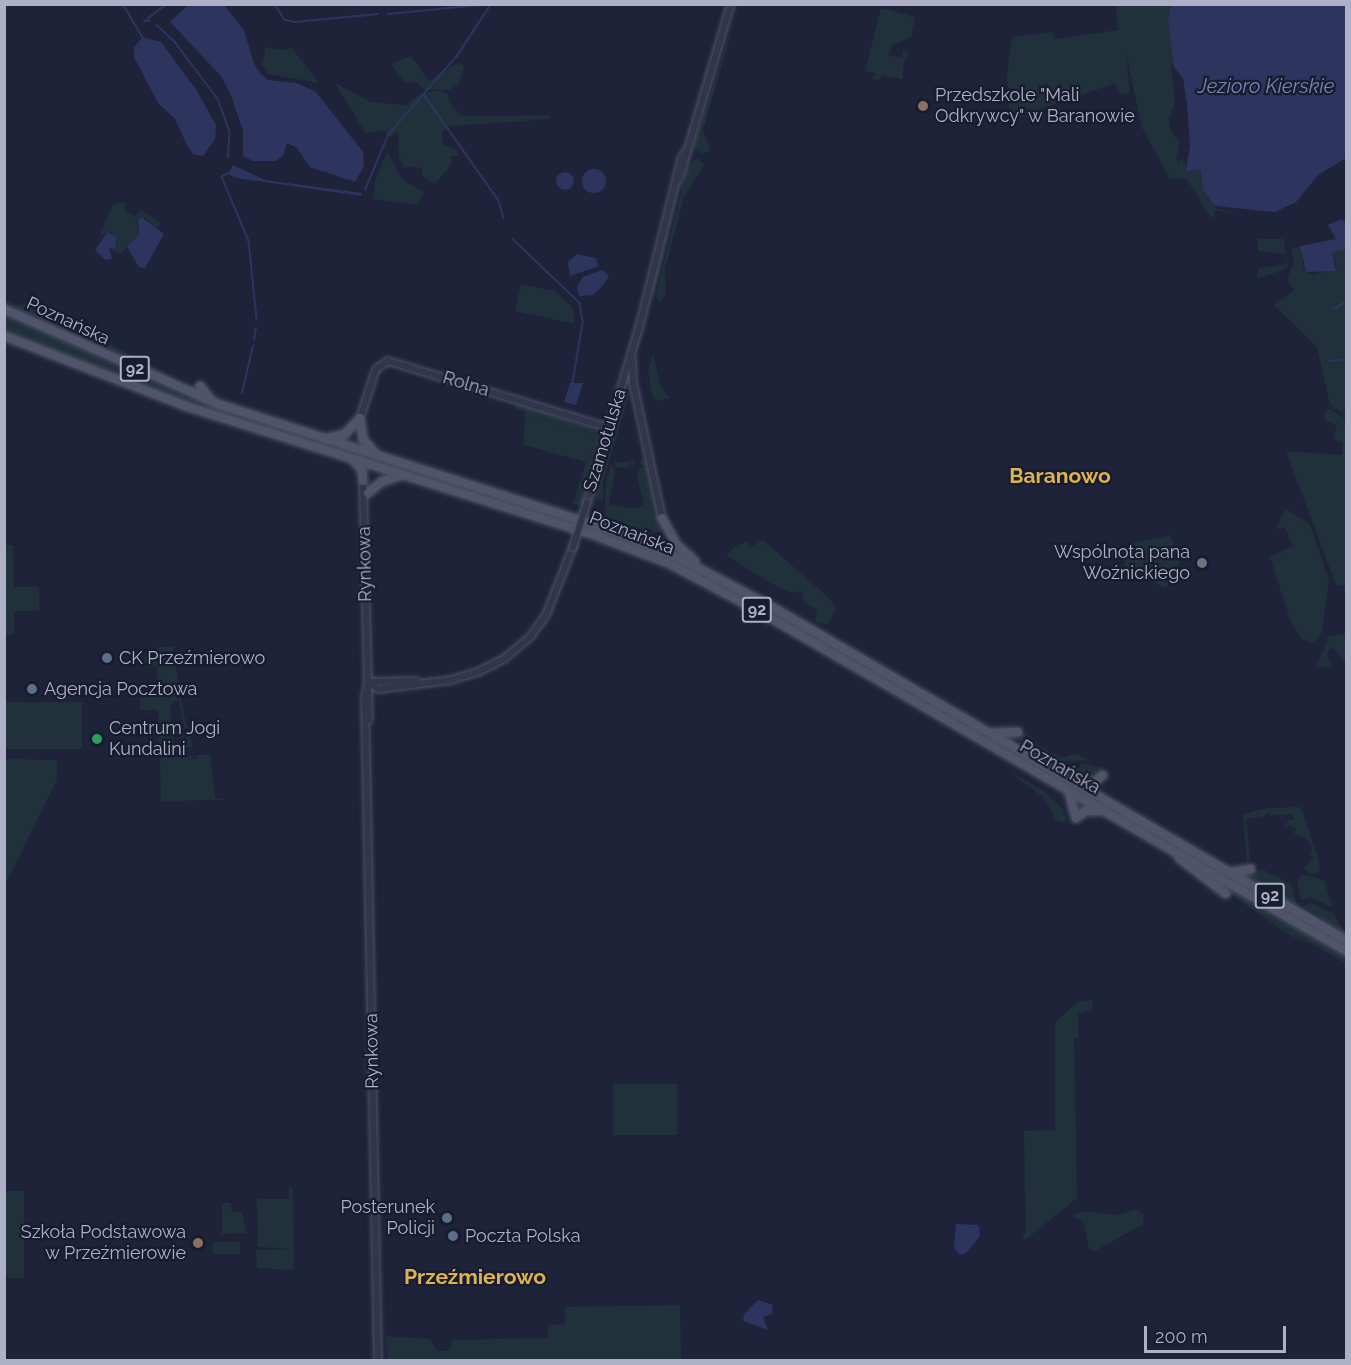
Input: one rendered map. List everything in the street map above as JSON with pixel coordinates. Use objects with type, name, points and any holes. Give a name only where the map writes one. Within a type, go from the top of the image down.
[{"type":"main road","name":"Poznańska","points":[[4,309],[218,404],[315,438],[610,530],[717,577],[1227,871]]},
{"type":"main road","name":"Poznańska","points":[[4,336],[185,406],[589,533],[676,567],[1347,951]]},
{"type":"main road","points":[[200,386],[218,404]]},
{"type":"main road","points":[[315,438],[340,437],[360,418]]},
{"type":"main road","points":[[360,418],[366,444],[391,461]]},
{"type":"main road","points":[[351,459],[361,469],[363,481]]},
{"type":"main road","points":[[367,496],[381,482],[403,475]]},
{"type":"main road","points":[[662,518],[680,548],[717,577]]},
{"type":"main road","points":[[985,731],[1018,732]]},
{"type":"main road","points":[[1071,780],[1090,784],[1103,775],[1104,794],[1110,803]]},
{"type":"main road","points":[[1067,789],[1074,801],[1076,818],[1089,810],[1112,816]]},
{"type":"main road","points":[[1172,850],[1193,872],[1226,894]]},
{"type":"main road","points":[[1227,871],[1251,869]]},
{"type":"main road","name":"92","points":[[1227,871],[1347,940]]},
{"type":"main road","points":[[1300,904],[1306,916]]},
{"type":"street","name":"Szamotulska","points":[[378,689],[478,672],[520,646],[549,611],[587,502],[633,346],[682,156],[686,151],[731,4]]},
{"type":"street","points":[[633,346],[633,383],[662,518]]},
{"type":"street","name":"Rolna","points":[[360,418],[376,369],[388,361],[609,428]]},
{"type":"street","name":"Rynkowa","points":[[363,481],[367,496],[368,741]]},
{"type":"street","points":[[368,664],[372,673],[384,679]]},
{"type":"street","name":"Szamotulska","points":[[368,682],[384,679],[427,682]]},
{"type":"street","points":[[368,682],[378,689],[369,711]]},
{"type":"street","name":"Rynkowa","points":[[368,682],[365,694],[368,741],[378,1360]]},
{"type":"shaded area","points":[[1116,5],[1171,5],[1168,20],[1176,61],[1171,65],[1175,103],[1169,118],[1170,130],[1180,142],[1176,159],[1180,166],[1179,160],[1185,161],[1186,171],[1201,170],[1216,208],[1237,213],[1215,210],[1214,218],[1210,216],[1186,178],[1170,179],[1142,128],[1126,53],[1130,93],[1120,94],[1115,83],[1010,120],[1007,76],[1012,37],[1053,32],[1055,39],[1118,30]]},
{"type":"shaded area","points":[[881,8],[915,17],[911,37],[892,45],[888,55],[902,57],[903,49],[909,53],[904,61],[902,79],[882,75],[880,80],[872,79],[876,73],[865,71]]},
{"type":"shaded area","points":[[738,10],[703,130],[711,151],[701,153],[693,148]]},
{"type":"shaded area","points":[[266,47],[280,50],[292,48],[319,83],[268,74],[262,65]]},
{"type":"shaded area","points":[[411,56],[429,81],[456,64],[464,65],[459,84],[449,90],[423,89],[418,83],[404,81],[391,64]]},
{"type":"shaded area","points":[[335,83],[370,102],[406,105],[419,94],[438,90],[448,94],[449,102],[462,116],[549,115],[551,119],[450,126],[442,132],[443,144],[456,149],[459,156],[451,156],[451,165],[435,184],[422,176],[422,168],[404,167],[399,157],[398,131],[390,137],[383,130],[366,134]]},
{"type":"shaded area","points":[[387,152],[403,180],[425,193],[416,205],[373,199],[375,181]]},
{"type":"shaded area","points":[[698,158],[704,165],[684,197],[665,269],[666,296],[659,302],[656,294],[688,164]]},
{"type":"shaded area","points":[[686,165],[654,295],[655,301],[651,292]]},
{"type":"shaded area","points":[[125,202],[125,211],[136,217],[140,209],[161,224],[155,227],[145,217],[137,219],[138,235],[120,254],[111,250],[117,245],[113,233],[109,231],[99,237],[113,205]]},
{"type":"shaded area","points":[[1258,239],[1284,239],[1288,268],[1257,279],[1258,269],[1287,264],[1285,254],[1258,251]]},
{"type":"shaded area","points":[[1300,246],[1304,270],[1312,275],[1337,269],[1332,252],[1346,250],[1346,415],[1330,405],[1317,347],[1274,305],[1294,290],[1287,278],[1294,262],[1291,248]]},
{"type":"shaded area","points":[[521,284],[555,291],[573,308],[575,324],[515,311]]},
{"type":"shaded area","points":[[25,304],[77,334],[108,347],[110,344],[190,387],[82,341],[10,305]]},
{"type":"shaded area","points":[[4,314],[126,370],[235,413],[233,419],[196,408],[5,332]]},
{"type":"shaded area","points":[[653,355],[661,387],[670,398],[656,401],[652,395],[648,370]]},
{"type":"shaded area","points":[[623,394],[629,395],[603,482],[603,502],[592,499]]},
{"type":"shaded area","points":[[516,403],[601,432],[581,506],[573,504],[586,462],[524,445],[525,412],[515,408]]},
{"type":"shaded area","points":[[1327,408],[1346,419],[1346,586],[1336,585],[1286,451],[1342,455],[1343,442],[1333,439],[1337,426],[1324,419]]},
{"type":"shaded area","points":[[254,420],[577,522],[576,525],[252,425]]},
{"type":"shaded area","points":[[642,459],[647,462],[663,532],[644,531],[605,516],[606,482],[611,463],[615,472],[615,463],[633,460],[635,462],[634,467],[632,462],[627,468],[616,467],[609,504],[636,509],[644,504],[637,476],[640,467],[645,468],[640,464]]},
{"type":"shaded area","points":[[1286,509],[1310,524],[1329,580],[1322,632],[1314,643],[1302,639],[1291,622],[1270,557],[1293,546],[1285,528],[1276,529]]},
{"type":"shaded area","points":[[585,524],[712,577],[1204,864],[766,612],[584,528]]},
{"type":"shaded area","points":[[1171,535],[1179,563],[1166,589],[1124,565],[1134,543]]},
{"type":"shaded area","points":[[763,540],[830,599],[836,608],[828,625],[815,621],[817,611],[804,601],[802,591],[792,593],[770,583],[726,555],[738,545],[747,542],[751,547]]},
{"type":"shaded area","points":[[4,545],[13,545],[14,587],[39,587],[39,611],[14,611],[14,634],[5,635]]},
{"type":"shaded area","points":[[1346,634],[1346,661],[1331,647],[1327,655],[1333,668],[1317,666],[1329,636]]},
{"type":"shaded area","points":[[157,647],[173,647],[185,722],[193,747],[179,747],[189,735],[183,723],[179,701],[173,701],[170,708],[172,726],[185,735],[181,739],[181,735],[173,735],[175,747],[159,748],[158,710],[140,710],[140,693],[158,693],[157,667],[145,667],[145,657],[157,657]]},
{"type":"shaded area","points":[[5,702],[82,702],[82,749],[5,749]]},
{"type":"shaded area","points":[[1026,734],[1032,737],[1029,740],[1061,758],[1076,754],[1089,760],[1062,762],[1039,747],[1006,736]]},
{"type":"shaded area","points":[[198,755],[210,755],[215,798],[225,800],[161,801],[160,760],[164,756],[193,756],[192,759],[197,759]]},
{"type":"shaded area","points":[[5,759],[57,760],[57,780],[5,885]]},
{"type":"shaded area","points":[[1056,763],[1072,772],[1081,763],[1101,768],[1102,772],[1095,780],[1081,780]]},
{"type":"shaded area","points":[[1010,772],[1043,790],[1063,809],[1067,823],[1056,820],[1043,797]]},
{"type":"shaded area","points":[[1301,807],[1320,865],[1319,872],[1311,874],[1303,869],[1314,858],[1310,855],[1312,849],[1307,839],[1294,834],[1296,829],[1289,825],[1284,829],[1288,820],[1294,820],[1293,814],[1270,816],[1269,811],[1264,816],[1246,819],[1250,858],[1247,865],[1243,814],[1267,808]]},
{"type":"shaded area","points":[[1262,869],[1291,884],[1297,905],[1243,874]]},
{"type":"shaded area","points":[[1201,873],[1346,957],[1346,964],[1283,928],[1310,945],[1286,933]]},
{"type":"shaded area","points":[[1302,874],[1324,880],[1333,908],[1312,898],[1301,900],[1297,882]]},
{"type":"shaded area","points":[[1311,903],[1333,913],[1346,934],[1304,906]]},
{"type":"shaded area","points":[[1092,1000],[1093,1008],[1078,1014],[1078,1038],[1074,1038],[1077,1198],[1025,1240],[1022,1234],[1026,1233],[1024,1131],[1055,1130],[1055,1023],[1078,1001]]},
{"type":"shaded area","points":[[613,1084],[677,1084],[677,1135],[613,1135]]},
{"type":"shaded area","points":[[289,1188],[293,1188],[294,1270],[257,1268],[256,1250],[290,1249],[258,1247],[257,1199],[289,1199]]},
{"type":"shaded area","points":[[5,1191],[24,1191],[24,1278],[5,1278]]},
{"type":"shaded area","points":[[222,1203],[231,1203],[232,1212],[242,1212],[246,1233],[222,1234]]},
{"type":"shaded area","points":[[1136,1210],[1144,1215],[1142,1225],[1095,1251],[1089,1249],[1083,1221],[1072,1216],[1082,1211],[1116,1215]]},
{"type":"shaded area","points":[[213,1242],[240,1242],[240,1254],[213,1254]]},
{"type":"shaded area","points":[[680,1305],[681,1359],[387,1360],[386,1336],[430,1339],[437,1351],[449,1351],[452,1340],[548,1338],[548,1325],[565,1324],[565,1307]]},
{"type":"water","points":[[189,4],[224,5],[244,30],[254,64],[261,74],[268,80],[297,83],[316,92],[363,152],[364,166],[355,182],[310,167],[297,148],[287,143],[283,156],[276,161],[253,161],[243,156],[243,130],[230,93],[221,76],[170,22]]},
{"type":"water","name":"Jezioro Kierskie","points":[[1171,5],[1346,5],[1346,158],[1318,175],[1296,202],[1275,212],[1216,206],[1203,190],[1201,170],[1186,171],[1190,146],[1187,104],[1183,78],[1174,67],[1168,20]]},
{"type":"water","points":[[143,37],[161,42],[197,91],[216,125],[215,139],[203,156],[193,154],[175,119],[158,103],[134,57],[134,47]]},
{"type":"water","points":[[233,165],[265,180],[362,193],[361,196],[236,178],[228,174]]},
{"type":"water","points":[[594,169],[599,170],[605,176],[605,186],[599,192],[594,193],[589,192],[583,186],[582,181],[583,176],[589,170]]},
{"type":"water","points":[[565,172],[571,175],[574,181],[571,187],[565,190],[559,187],[556,181],[559,175]]},
{"type":"water","points":[[143,218],[164,234],[145,268],[139,267],[127,247],[139,234],[138,219]]},
{"type":"water","points":[[1342,219],[1346,224],[1346,250],[1332,252],[1336,271],[1306,272],[1300,246],[1336,239],[1328,225]]},
{"type":"water","points":[[108,232],[116,237],[116,247],[109,249],[112,259],[105,260],[95,250]]},
{"type":"water","points":[[577,254],[595,258],[599,266],[570,276],[568,262]]},
{"type":"water","points":[[602,270],[609,276],[605,283],[593,295],[579,296],[577,287],[583,277]]},
{"type":"water","points":[[570,383],[583,383],[576,405],[564,402]]},
{"type":"water","points":[[956,1224],[978,1225],[979,1228],[980,1236],[966,1253],[960,1255],[954,1248]]},
{"type":"water","points":[[758,1300],[773,1305],[772,1314],[763,1317],[768,1330],[743,1321],[744,1314]]},
{"type":"waterway","points":[[123,4],[143,37]]},
{"type":"waterway","points":[[147,19],[167,4]]},
{"type":"waterway","points":[[275,4],[285,20],[295,22],[378,14]]},
{"type":"waterway","points":[[388,14],[490,4]]},
{"type":"waterway","points":[[365,190],[388,135],[457,56],[491,4]]},
{"type":"waterway","points":[[144,21],[150,21]]},
{"type":"waterway","points":[[157,25],[175,42],[218,99],[230,132],[228,158]]},
{"type":"waterway","points":[[425,96],[499,201],[504,218]]},
{"type":"waterway","points":[[228,174],[222,177],[249,241],[257,319]]},
{"type":"waterway","points":[[513,239],[580,303],[583,323],[573,383]]},
{"type":"waterway","points":[[1333,309],[1346,302]]},
{"type":"waterway","points":[[254,340],[256,328]]},
{"type":"waterway","points":[[242,393],[253,346]]},
{"type":"waterway","points":[[1330,361],[1346,359]]},
{"type":"place","name":"Przedszkole \"Mali Odkrywcy\" w Baranowie","points":[[923,106]]},
{"type":"place","name":"Wspólnota pana Woźnickiego","points":[[1202,563]]},
{"type":"place","name":"CK Przeźmierowo","points":[[107,658]]},
{"type":"place","name":"Agencja Pocztowa","points":[[32,689]]},
{"type":"place","name":"Centrum Jogi Kundalini","points":[[97,739]]},
{"type":"place","name":"Posterunek Policji","points":[[447,1218]]},
{"type":"place","name":"Poczta Polska","points":[[453,1236]]},
{"type":"place","name":"Szkoła Podstawowa w Przeźmierowie","points":[[198,1243]]},
{"type":"district","name":"Baranowo","points":[[1060,476]]},
{"type":"district","name":"Przeźmierowo","points":[[475,1277]]}]
